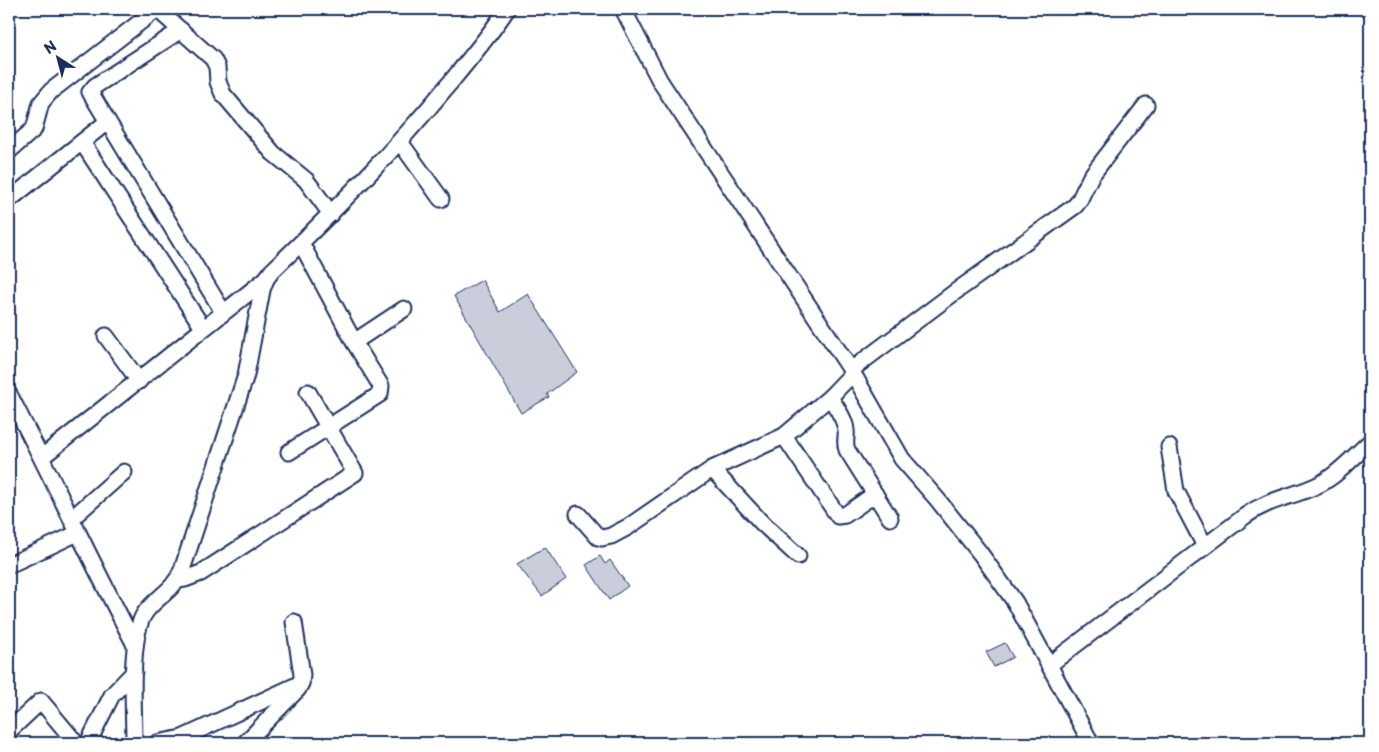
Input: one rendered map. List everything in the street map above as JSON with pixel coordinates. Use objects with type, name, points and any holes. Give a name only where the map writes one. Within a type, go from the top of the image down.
[{"type":"street","points":[[9,151],[34,129],[41,103],[51,91],[157,9],[213,59],[217,67],[218,82],[223,94],[273,153],[306,180],[331,214]]},
{"type":"street","points":[[42,457],[266,279],[400,142],[463,67],[507,9]]},
{"type":"street","points":[[624,9],[660,81],[852,372],[902,459],[980,552],[1014,602],[1091,743]]},
{"type":"street","points":[[181,30],[91,90],[91,94],[223,312]]},
{"type":"street","points":[[578,514],[598,537],[611,536],[653,511],[712,469],[784,436],[830,397],[852,372],[955,292],[1075,206],[1091,176],[1146,105]]},
{"type":"street","points":[[9,200],[108,122]]},
{"type":"street","points":[[82,142],[203,328]]},
{"type":"street","points":[[400,142],[441,199]]},
{"type":"street","points":[[289,452],[377,396],[381,390],[381,386],[354,342],[301,243]]},
{"type":"street","points":[[266,279],[259,303],[246,375],[178,580],[143,616],[135,645],[134,743],[156,743],[182,738],[301,683]]},
{"type":"street","points":[[354,342],[404,309]]},
{"type":"street","points":[[106,336],[139,381]]},
{"type":"street","points":[[178,580],[185,580],[201,573],[355,473],[308,392]]},
{"type":"street","points":[[9,394],[42,457],[96,571],[135,645]]},
{"type":"street","points":[[830,397],[845,424],[845,445],[847,450],[890,518]]},
{"type":"street","points":[[784,436],[838,516],[845,515],[875,494]]},
{"type":"street","points":[[1049,664],[1255,508],[1320,484],[1370,442]]},
{"type":"street","points":[[1169,447],[1176,491],[1205,546]]},
{"type":"street","points":[[712,469],[762,523],[798,556]]},
{"type":"street","points":[[71,519],[124,472]]},
{"type":"street","points":[[9,565],[78,533]]},
{"type":"street","points":[[245,743],[288,701],[301,683],[302,675],[294,622]]},
{"type":"street","points":[[88,743],[112,695],[134,672]]},
{"type":"street","points":[[9,731],[41,701],[76,743]]},
{"type":"building","points":[[482,280],[500,312],[528,294],[577,372],[547,394],[549,397],[521,413],[454,296]]},
{"type":"building","points":[[545,547],[566,579],[542,596],[517,564]]},
{"type":"building","points":[[600,556],[605,564],[610,560],[628,586],[609,600],[586,565]]},
{"type":"building","points":[[1005,643],[1013,657],[994,667],[986,652]]}]
